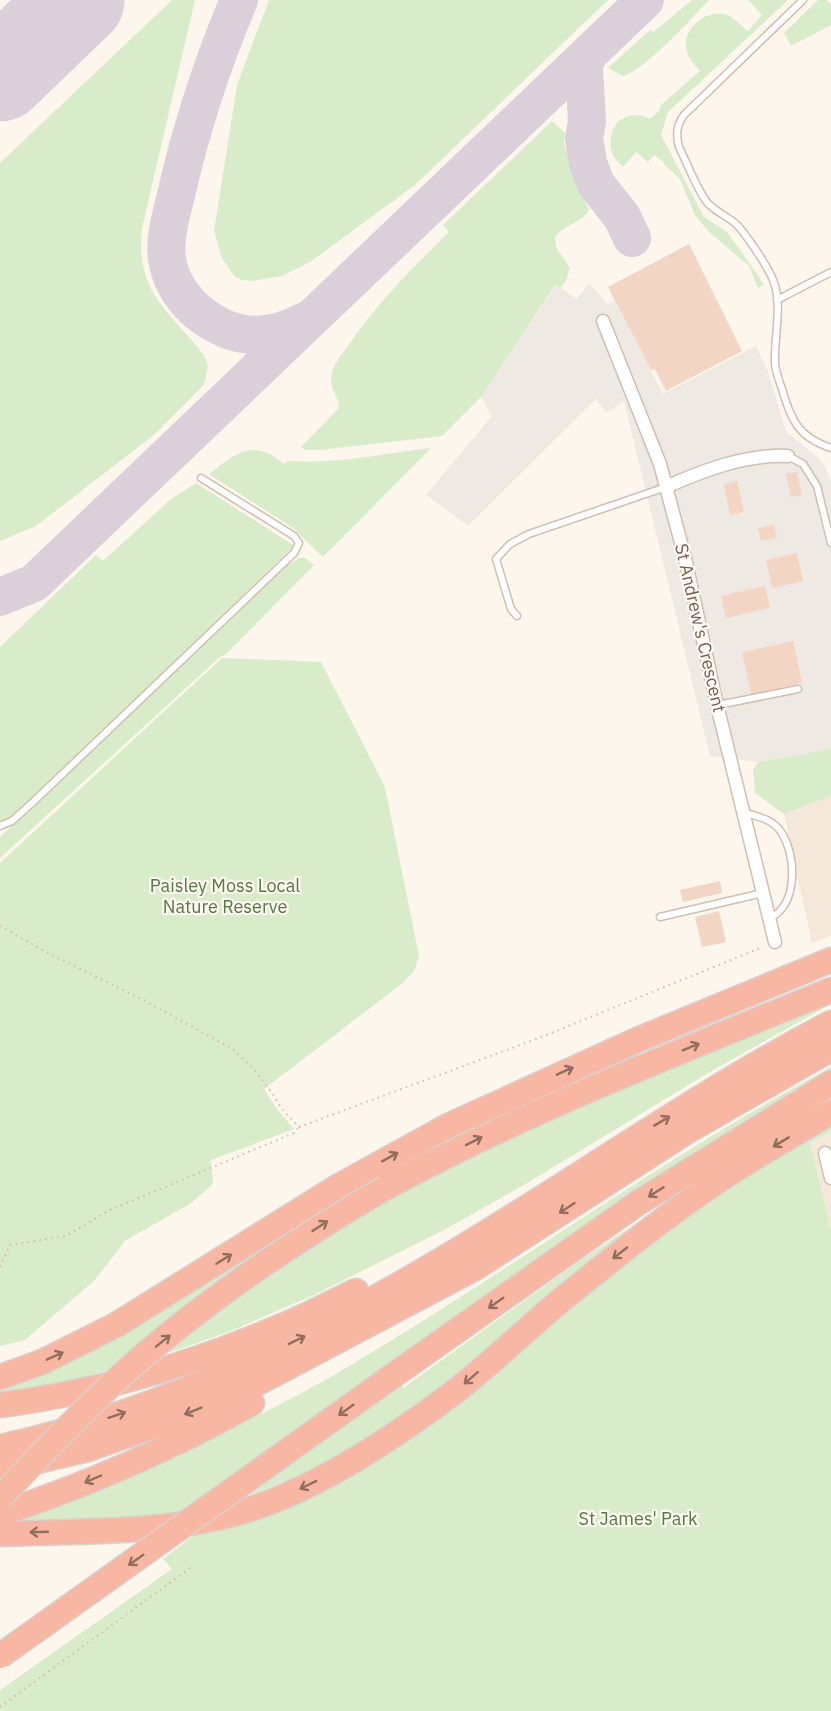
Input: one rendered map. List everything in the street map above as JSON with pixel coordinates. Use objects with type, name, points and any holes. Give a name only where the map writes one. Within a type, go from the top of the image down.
[{"type":"highway","points":[[0,1377],[42,1362],[116,1325],[339,1186],[447,1126],[636,1040],[831,960]]},
{"type":"highway","points":[[0,1498],[112,1384],[158,1344],[276,1256],[326,1222],[478,1139],[558,1102],[831,990]]},
{"type":"highway","points":[[0,1447],[90,1424],[148,1405],[240,1367],[309,1334],[481,1236],[639,1136],[782,1049],[831,1023]]},
{"type":"highway","points":[[0,1515],[94,1479],[164,1448],[246,1406],[369,1336],[681,1135],[831,1049]]},
{"type":"highway","points":[[0,1656],[638,1203],[831,1083]]},
{"type":"highway","points":[[0,1534],[182,1525],[246,1511],[283,1498],[311,1484],[377,1445],[458,1389],[541,1316],[699,1195],[750,1160],[831,1112]]},
{"type":"highway","points":[[0,1405],[81,1391],[146,1373],[242,1343],[284,1326],[381,1280],[639,1136]]},
{"type":"highway","points":[[0,1470],[88,1449],[239,1393],[475,1268]]},
{"type":"street","name":"St Andrew's Crescent","points":[[603,321],[660,464],[685,558],[717,705],[775,942]]},
{"type":"street","points":[[666,487],[694,475],[747,459],[768,455],[788,456]]},
{"type":"street","points":[[825,1153],[831,1178]]},
{"type":"lane","points":[[802,0],[684,115],[677,128],[680,147],[706,201],[739,226],[773,280],[777,300],[775,365],[794,424],[804,435],[831,448]]},
{"type":"lane","points":[[777,300],[831,272]]},
{"type":"lane","points":[[788,456],[803,464],[817,486],[831,543]]},
{"type":"lane","points":[[0,826],[12,821],[32,803],[294,553],[298,543],[294,536],[201,478]]},
{"type":"lane","points":[[517,616],[511,609],[496,559],[510,544],[529,534],[666,487]]},
{"type":"lane","points":[[717,705],[798,689]]},
{"type":"lane","points":[[744,812],[769,820],[781,831],[791,859],[790,890],[779,914],[770,918]]},
{"type":"lane","points":[[660,917],[764,893]]},
{"type":"path","points":[[0,926],[145,1000],[231,1048],[253,1068],[281,1108],[299,1127]]},
{"type":"path","points":[[0,1267],[10,1245],[66,1236],[110,1210],[294,1132],[299,1127],[539,1038],[775,942]]},
{"type":"path","points":[[0,1707],[194,1565]]},
{"type":"shaded area","points":[[589,283],[608,304],[615,301],[663,394],[756,346],[767,369],[786,431],[823,462],[831,482],[831,749],[758,762],[710,756],[624,401],[606,413],[596,399],[468,526],[426,495],[492,416],[481,397],[556,285],[577,299]]},
{"type":"shaded area","points":[[831,796],[831,935],[812,943],[784,814]]},
{"type":"shaded area","points":[[831,1132],[831,1230],[810,1142]]},
{"type":"green space","points":[[172,0],[195,0],[142,228],[141,251],[149,285],[157,299],[204,355],[208,366],[204,385],[155,434],[36,526],[0,541],[0,163]]},
{"type":"green space","points":[[269,0],[608,0],[415,185],[310,262],[282,276],[253,281],[242,280],[234,276],[222,258],[214,231],[237,85]]},
{"type":"green space","points":[[692,0],[709,0],[643,64],[623,76],[608,68],[650,30],[653,32]]},
{"type":"green space","points":[[748,0],[788,0],[668,112],[661,135],[704,217],[727,232],[764,285],[758,288],[749,266],[708,231],[695,215],[680,179],[664,162],[654,155],[648,162],[636,152],[623,167],[614,157],[611,146],[617,122],[633,115],[650,119],[659,111],[661,105],[700,71],[689,57],[686,47],[686,40],[692,27],[704,17],[717,13],[731,17],[748,31],[762,15]]},
{"type":"green space","points":[[818,0],[827,0],[831,5],[831,25],[791,46],[784,33]]},
{"type":"green space","points":[[552,121],[565,133],[564,143],[589,210],[582,218],[555,237],[556,247],[570,268],[566,281],[560,288],[555,285],[481,397],[442,436],[320,450],[305,450],[301,447],[338,409],[339,403],[332,386],[332,373],[338,359],[359,330],[396,286],[449,232],[443,225]]},
{"type":"green space","points":[[431,448],[323,557],[293,528],[209,474],[245,451],[263,452],[284,464],[288,461],[342,460]]},
{"type":"green space","points":[[196,483],[293,545],[29,802],[11,818],[0,821],[0,647],[96,555],[103,561],[171,499]]},
{"type":"green space","points":[[299,558],[305,558],[314,565],[224,656],[221,656],[0,858],[0,837],[286,566]]},
{"type":"green space","name":"Paisley Moss Local Nature Reserve","points":[[222,658],[321,662],[385,787],[419,956],[414,971],[403,983],[264,1089],[294,1129],[211,1160],[213,1184],[190,1204],[126,1240],[94,1281],[25,1340],[0,1346],[0,863]]},
{"type":"green space","points":[[831,749],[831,796],[784,814],[755,793],[753,770],[758,762]]},
{"type":"green space","points":[[831,1001],[831,1004],[708,1073],[529,1182],[444,1230],[314,1295],[228,1332],[180,1349],[29,1393],[0,1399],[0,1385],[144,1321],[376,1175],[385,1188],[427,1177],[523,1130]]},
{"type":"green space","points":[[831,1067],[831,1071],[741,1125],[394,1375],[403,1388],[581,1260],[656,1210],[428,1400],[323,1466],[258,1492],[178,1515],[156,1519],[21,1523],[20,1515],[189,1447],[312,1388],[411,1328],[649,1175]]},
{"type":"green space","name":"St James' Park","points":[[831,1120],[831,1132],[810,1142],[831,1230],[831,1711],[0,1711],[0,1690],[172,1569],[163,1559],[203,1528],[466,1397],[665,1229]]},
{"type":"building","points":[[689,244],[742,351],[666,391],[655,369],[651,370],[608,287]]},
{"type":"building","points":[[797,472],[802,495],[791,497],[786,474]]},
{"type":"building","points":[[737,481],[744,512],[730,515],[724,484]]},
{"type":"building","points":[[774,525],[777,537],[761,541],[758,528]]},
{"type":"building","points":[[797,553],[803,581],[772,588],[766,560]]},
{"type":"building","points":[[765,586],[770,608],[726,618],[721,596]]},
{"type":"building","points":[[793,641],[802,683],[751,694],[742,652]]},
{"type":"building","points":[[720,881],[722,893],[683,902],[680,890]]},
{"type":"building","points":[[719,911],[726,942],[702,947],[695,917]]},
{"type":"taxiway","points":[[239,0],[220,47],[189,142],[169,225],[167,242],[169,269],[177,288],[190,304],[205,318],[225,329],[237,333],[259,335],[282,331],[305,321]]},
{"type":"taxiway","points":[[0,597],[34,583],[645,0]]},
{"type":"taxiway","points":[[591,51],[585,61],[584,69],[587,122],[584,138],[588,163],[596,184],[622,217],[632,238]]},
{"type":"runway","points":[[0,75],[78,0]]}]
